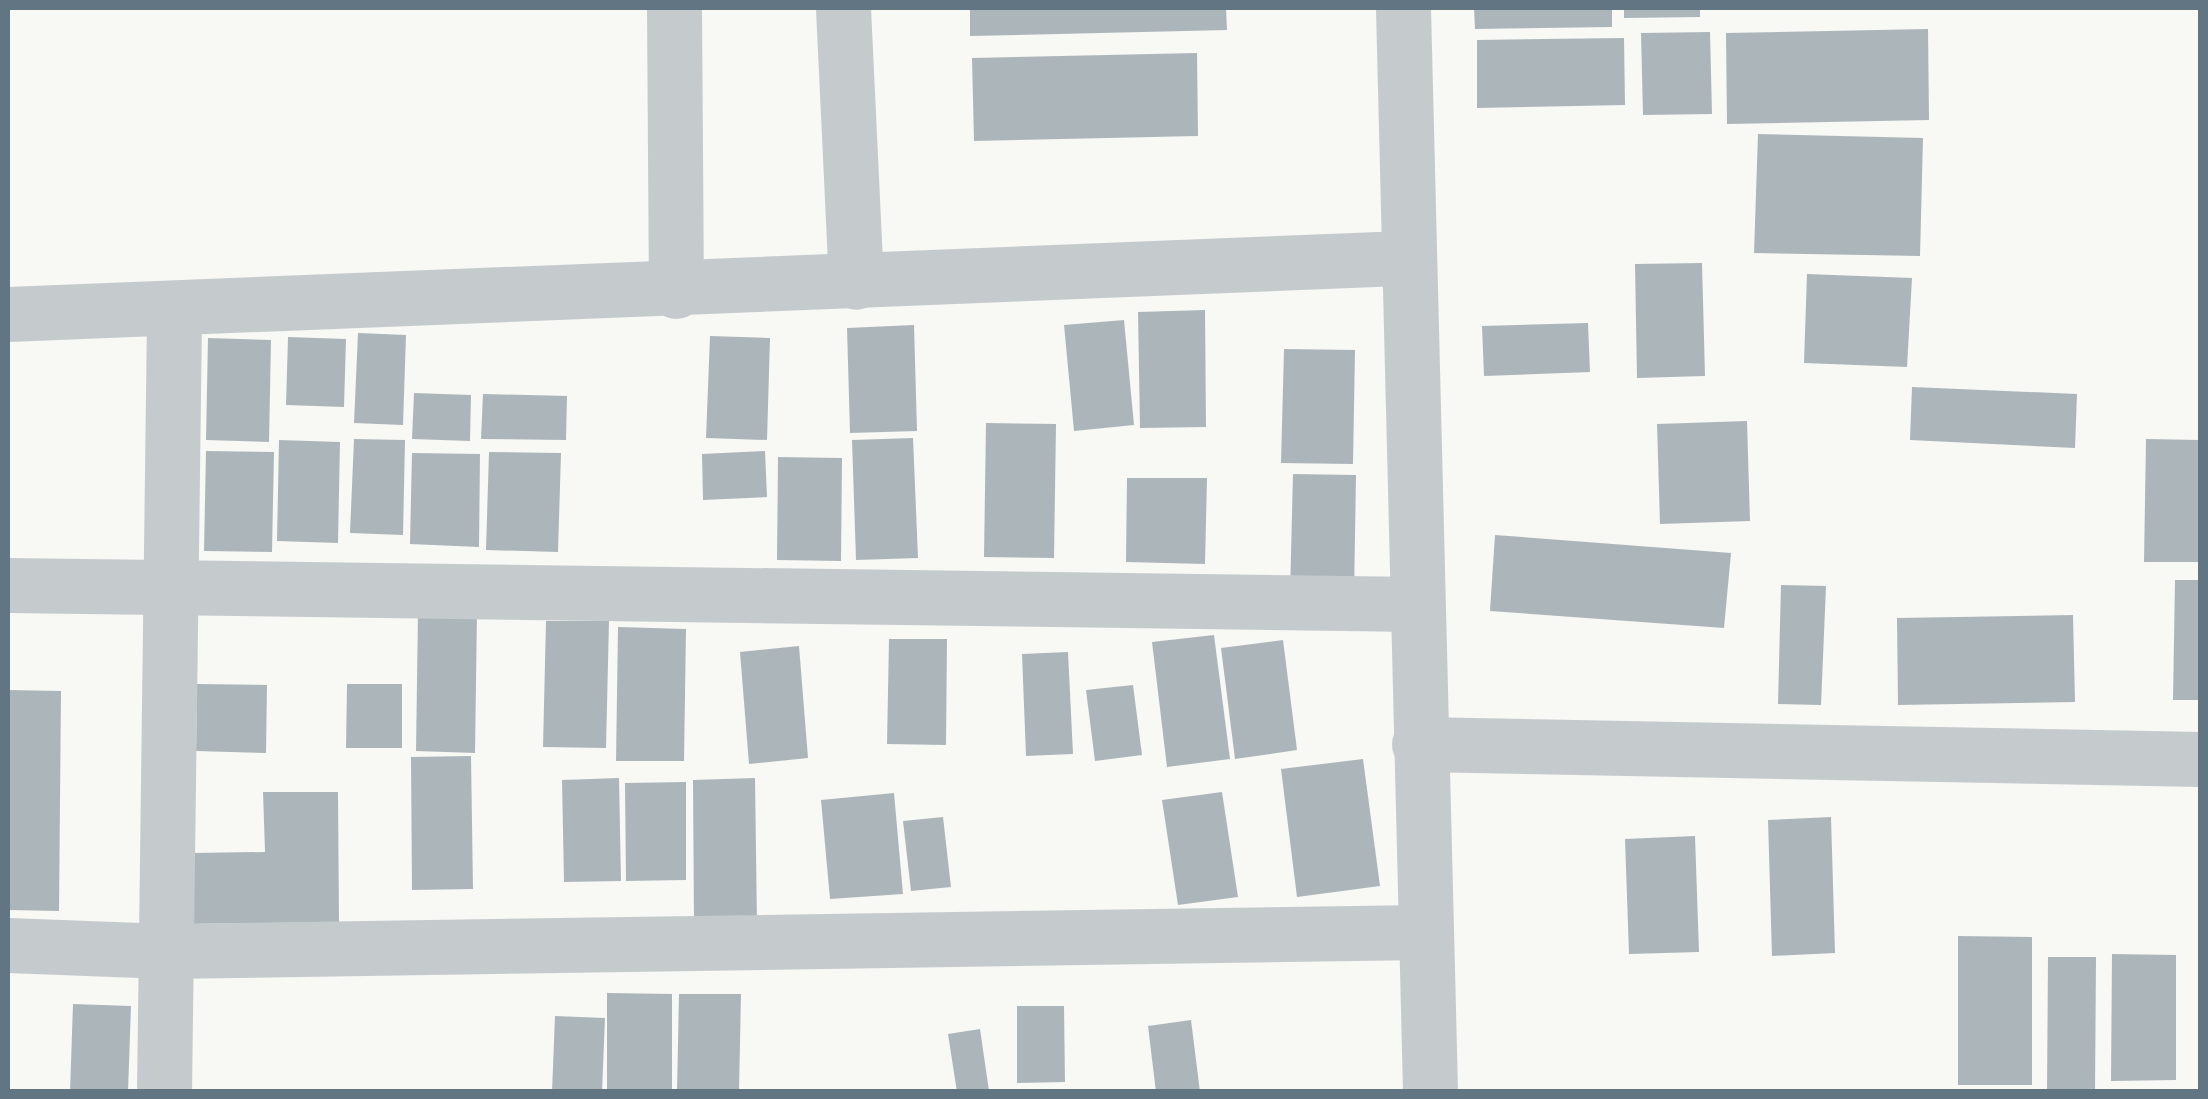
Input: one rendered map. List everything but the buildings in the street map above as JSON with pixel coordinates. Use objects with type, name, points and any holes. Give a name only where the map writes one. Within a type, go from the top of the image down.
[{"type":"street","points":[[674,8],[676,291]]},
{"type":"street","points":[[844,8],[856,282]]},
{"type":"street","points":[[1404,8],[1405,258],[1422,932],[1430,1092]]},
{"type":"street","points":[[8,314],[174,314],[1405,258]]},
{"type":"street","points":[[164,1092],[174,314]]},
{"type":"street","points":[[8,585],[1416,604]]},
{"type":"street","points":[[1419,744],[2200,759]]},
{"type":"street","points":[[8,945],[166,951],[1422,932]]}]
